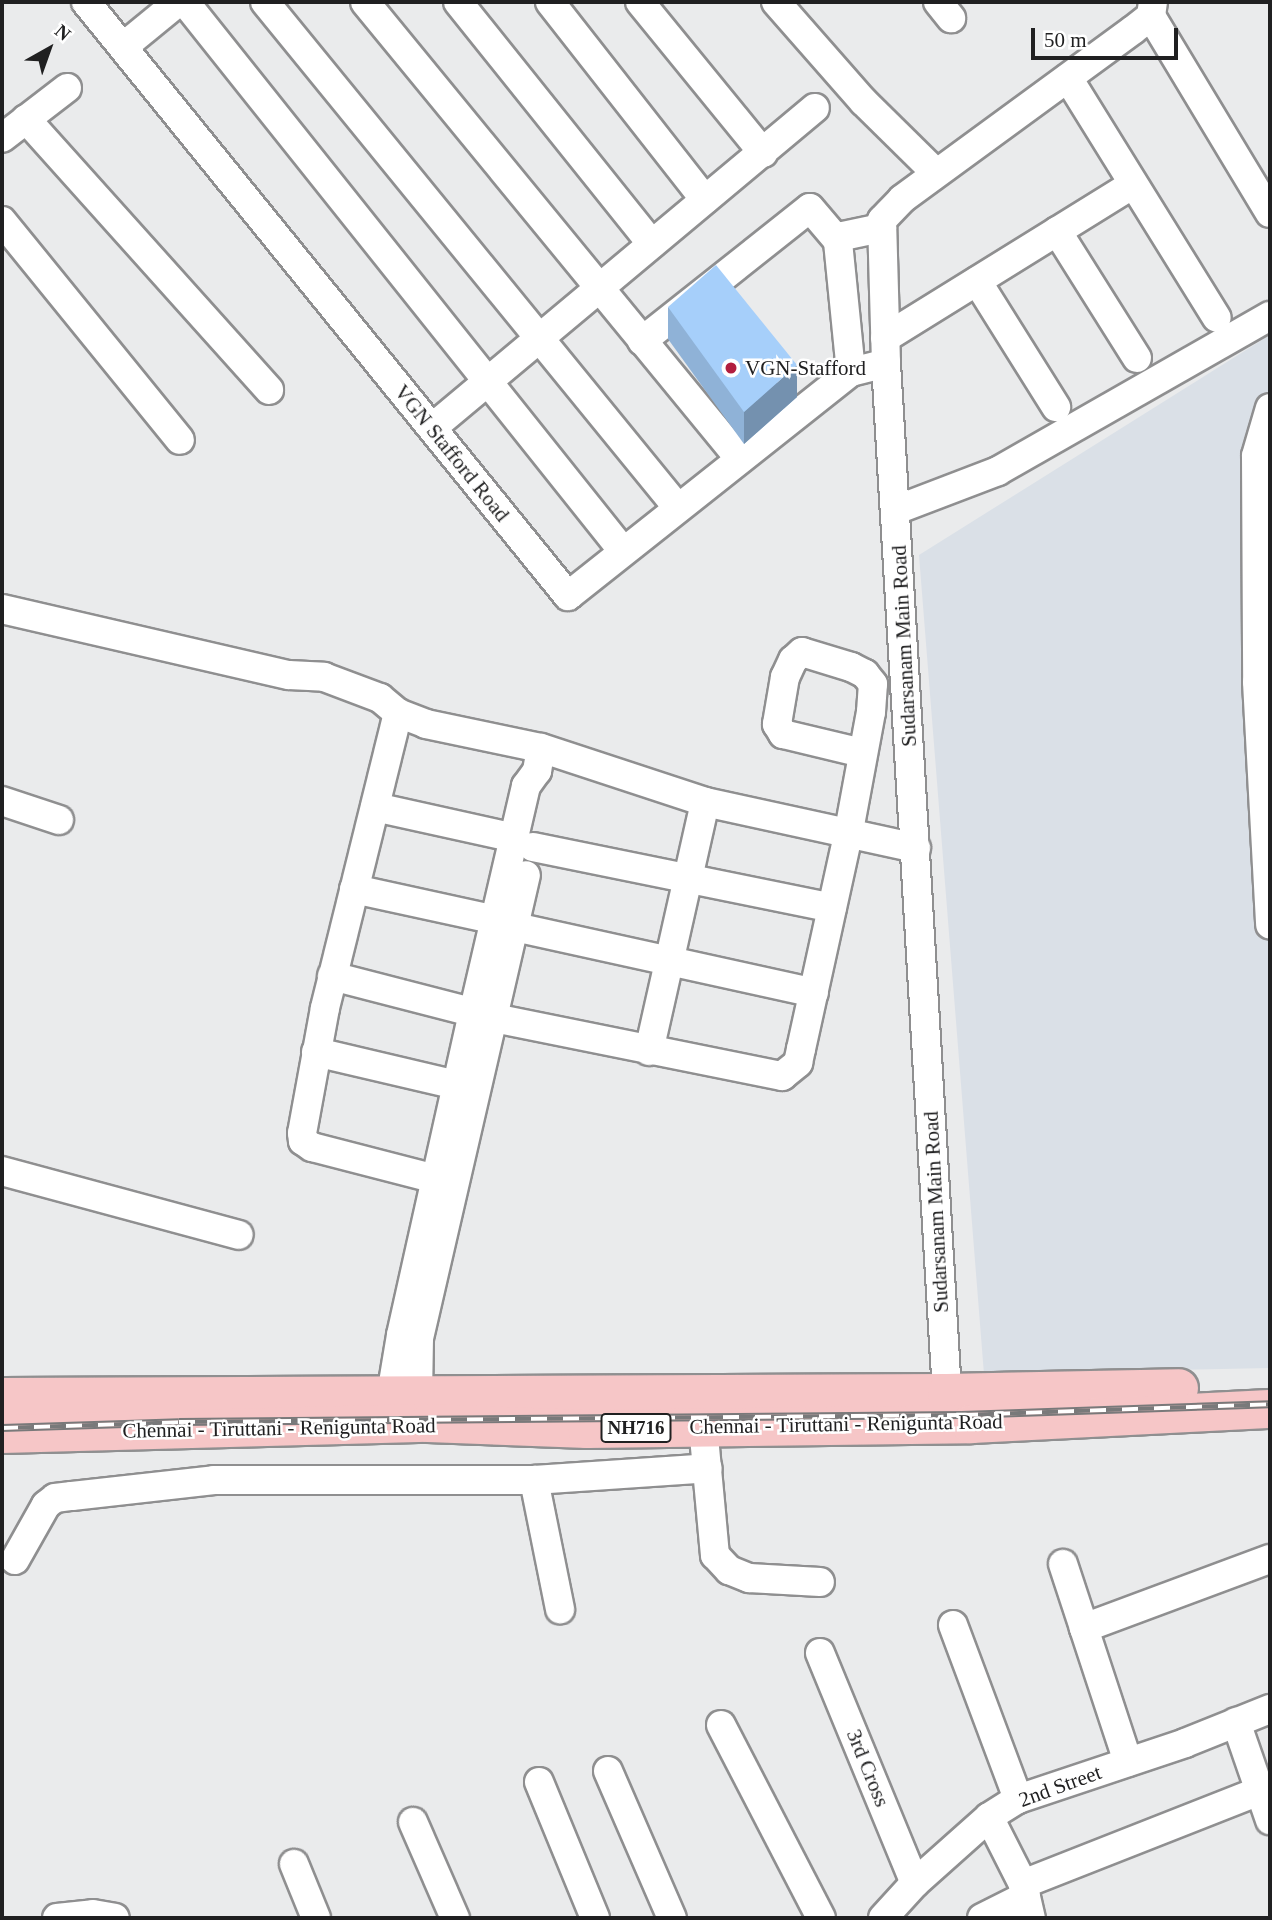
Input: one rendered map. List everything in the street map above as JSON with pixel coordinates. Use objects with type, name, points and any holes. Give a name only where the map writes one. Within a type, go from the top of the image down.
[{"type":"highway","name":"Chennai - Tiruttani - Renigunta Road","points":[[2,1434],[428,1423],[587,1429],[703,1426],[1270,1386]]},
{"type":"highway","name":"Chennai - Tiruttani - Renigunta Road","points":[[2,1397],[405,1395],[948,1408],[1270,1409]]},
{"type":"street","name":"VGN Stafford Road","points":[[86,2],[568,596],[851,372],[886,350],[977,281],[1133,184]]},
{"type":"street","points":[[122,47],[178,2]]},
{"type":"street","points":[[185,2],[623,551]]},
{"type":"street","points":[[265,2],[678,508]]},
{"type":"street","points":[[365,2],[740,459]]},
{"type":"street","points":[[458,2],[652,244]]},
{"type":"street","points":[[550,2],[705,200]]},
{"type":"street","points":[[640,2],[763,153]]},
{"type":"street","points":[[776,2],[864,102],[936,173]]},
{"type":"street","points":[[838,241],[843,236],[882,228],[882,220],[902,199],[1068,78],[1154,6],[1270,213]]},
{"type":"street","points":[[1068,78],[1217,318]]},
{"type":"street","points":[[2,138],[67,88]]},
{"type":"street","points":[[432,428],[815,108]]},
{"type":"street","points":[[26,119],[269,390]]},
{"type":"street","points":[[642,341],[810,208],[838,241],[851,372]]},
{"type":"street","points":[[2,221],[180,440]]},
{"type":"street","name":"Sudarsanam Main Road","points":[[882,228],[886,350],[948,1408]]},
{"type":"street","points":[[1057,231],[1137,358]]},
{"type":"street","points":[[977,281],[1056,407]]},
{"type":"street","points":[[896,510],[998,471],[1270,316]]},
{"type":"street","points":[[1270,408],[1256,456],[1256,469],[1258,682],[1270,925]]},
{"type":"street","points":[[2,609],[289,675],[324,677],[380,698],[398,713],[426,724],[539,759],[848,836],[916,848]]},
{"type":"street","points":[[398,713],[332,976],[302,1122],[303,1141],[312,1147],[436,1179]]},
{"type":"street","points":[[332,976],[484,1015],[649,1051],[782,1076],[798,1063],[848,836],[862,752]]},
{"type":"street","points":[[405,1395],[438,1215],[524,842],[526,786],[539,759]]},
{"type":"street","points":[[2,802],[59,820]]},
{"type":"street","points":[[649,1051],[705,802]]},
{"type":"street","points":[[375,807],[688,880],[832,908]]},
{"type":"street","points":[[354,889],[814,993]]},
{"type":"street","points":[[438,1215],[436,1179],[457,1086],[484,1015]]},
{"type":"street","points":[[316,1052],[457,1086]]},
{"type":"street","points":[[2,1171],[239,1235]]},
{"type":"street","points":[[703,1426],[715,1555],[729,1570],[749,1578],[820,1582]]},
{"type":"street","points":[[15,1560],[39,1514],[55,1498],[215,1480],[534,1480],[708,1468]]},
{"type":"street","points":[[534,1480],[560,1609]]},
{"type":"street","points":[[1084,1628],[1270,1559]]},
{"type":"street","points":[[1063,1564],[1128,1762]]},
{"type":"street","points":[[953,1625],[1018,1799]]},
{"type":"street","name":"3rd Cross","points":[[820,1653],[915,1883]]},
{"type":"street","name":"2nd Street","points":[[883,1918],[915,1883],[989,1817],[1018,1799],[1128,1762],[1270,1709]]},
{"type":"street","points":[[1236,1722],[1270,1820]]},
{"type":"street","points":[[720,1725],[821,1918]]},
{"type":"street","points":[[608,1771],[671,1918]]},
{"type":"street","points":[[539,1782],[595,1918]]},
{"type":"street","points":[[982,1918],[1027,1900],[1259,1791]]},
{"type":"street","points":[[989,1817],[1027,1900]]},
{"type":"street","points":[[413,1822],[456,1918]]},
{"type":"street","points":[[294,1864],[316,1918]]},
{"type":"street","points":[[57,1918],[93,1914],[116,1918]]},
{"type":"shaded area","points":[[1270,335],[1270,1368],[984,1374],[919,555]]},
{"type":"building","points":[[716,265],[797,365],[744,412],[668,307]]},
{"type":"railway","points":[[2,1428],[179,1422],[962,1415],[1270,1404]]},
{"type":"place","name":"VGN-Stafford","points":[[731,368]]}]
